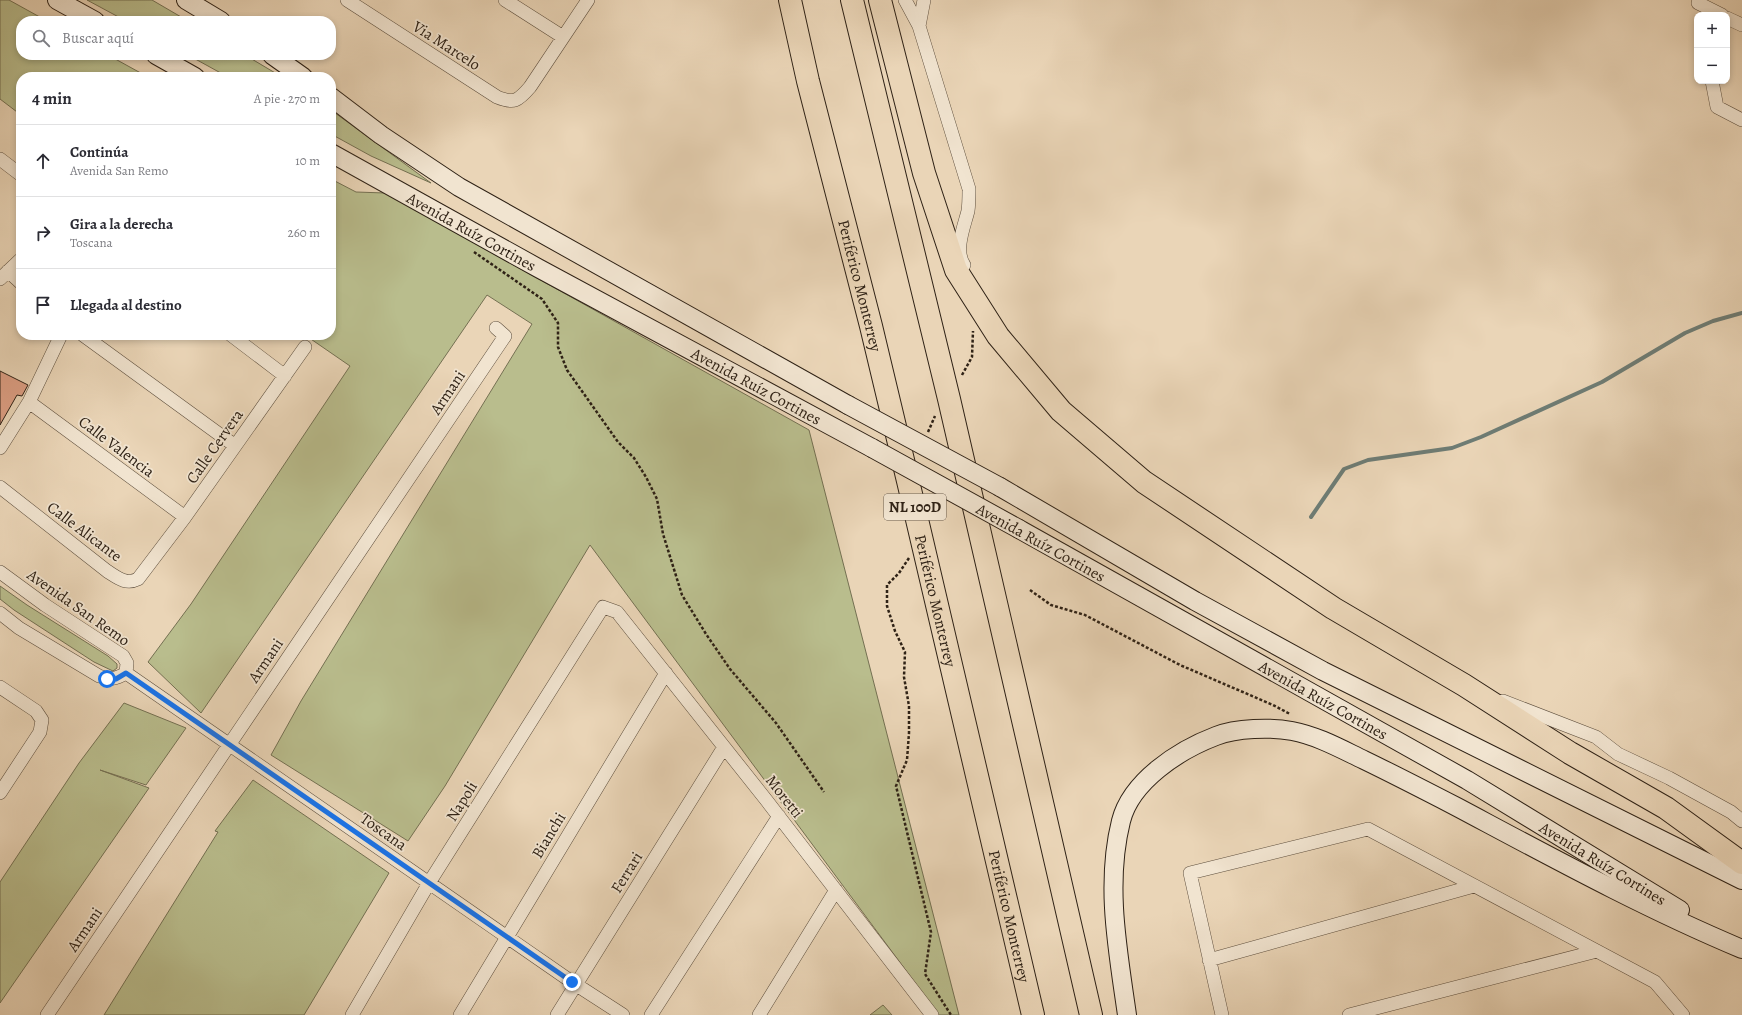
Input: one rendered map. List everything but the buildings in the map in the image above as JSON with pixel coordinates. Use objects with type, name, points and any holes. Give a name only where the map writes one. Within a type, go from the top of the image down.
[{"type":"highway","name":"Periférico Monterrey","points":[[790,0],[808,81],[871,326],[1033,1015]]},
{"type":"highway","points":[[852,0],[949,399],[1091,1015]]},
{"type":"highway","points":[[880,0],[924,173],[956,270],[998,336],[1061,411],[1144,482],[1333,608],[1464,685],[1570,753],[1666,808],[1742,863]]},
{"type":"main road","points":[[58,0],[86,16]]},
{"type":"main road","points":[[186,0],[213,16]]},
{"type":"main road","points":[[165,60],[186,72]]},
{"type":"main road","points":[[279,60],[297,72]]},
{"type":"main road","name":"Avenida Ruíz Cortines","points":[[336,101],[381,135],[459,187],[848,405],[1000,487],[1323,671],[1742,880]]},
{"type":"main road","name":"Avenida Ruíz Cortines","points":[[336,156],[531,264],[1019,529],[1467,780],[1664,901],[1742,945]]},
{"type":"main road","points":[[1127,1015],[1114,915],[1113,862],[1122,818],[1136,789],[1164,764],[1189,748],[1218,735],[1259,728],[1292,731],[1322,740],[1426,791],[1596,881],[1690,927],[1742,949]]},
{"type":"street","name":"Via Marcelo","points":[[347,0],[496,97],[512,102],[519,99],[530,87],[563,37]]},
{"type":"street","points":[[505,0],[563,37],[588,0]]},
{"type":"street","points":[[905,0],[919,26],[969,189],[968,210],[961,242],[960,259],[1015,351],[1094,437],[1333,608]]},
{"type":"street","points":[[919,26],[924,0]]},
{"type":"street","points":[[1699,6],[1714,12]]},
{"type":"street","points":[[1730,19],[1742,25]]},
{"type":"street","points":[[1713,84],[1717,107],[1742,120]]},
{"type":"street","points":[[0,159],[16,171]]},
{"type":"street","points":[[16,264],[4,275],[16,281]]},
{"type":"street","name":"Armani","points":[[48,1015],[505,336],[496,328]]},
{"type":"street","points":[[0,448],[29,402],[59,340]]},
{"type":"street","points":[[90,340],[234,446]]},
{"type":"street","points":[[238,340],[285,376]]},
{"type":"street","name":"Calle Cervera","points":[[148,565],[185,517],[234,446],[306,347]]},
{"type":"street","name":"Calle Valencia","points":[[29,402],[185,517]]},
{"type":"street","name":"Calle Alicante","points":[[0,487],[107,571],[122,581],[131,582],[138,579],[148,565]]},
{"type":"street","name":"Avenida San Remo","points":[[0,572],[45,605],[123,656],[127,663],[126,673]]},
{"type":"street","name":"Moretti","points":[[603,607],[617,612],[779,816],[932,1015]]},
{"type":"street","name":"Napoli","points":[[352,1015],[429,883],[603,607]]},
{"type":"street","points":[[0,613],[19,628],[99,676],[107,679],[116,679],[126,673]]},
{"type":"street","name":"Toscana","points":[[126,673],[576,984],[624,1015]]},
{"type":"street","name":"Bianchi","points":[[460,1015],[666,673]]},
{"type":"street","points":[[1464,685],[1596,737],[1618,754],[1669,778],[1731,812],[1742,821]]},
{"type":"street","points":[[0,687],[36,711],[42,720],[40,732],[0,792]]},
{"type":"street","name":"Ferrari","points":[[557,1015],[724,747]]},
{"type":"street","points":[[651,1015],[779,816]]},
{"type":"street","points":[[1222,1015],[1190,873],[1368,829],[1655,982],[1683,1015]]},
{"type":"street","points":[[1209,960],[1474,886]]},
{"type":"street","points":[[759,1015],[836,890]]},
{"type":"street","points":[[1349,1015],[1597,951]]},
{"type":"path","points":[[472,250],[542,299],[558,323],[558,347],[567,370],[618,442],[634,458],[657,499],[663,534],[682,595],[730,669],[776,723],[824,792]]},
{"type":"path","points":[[927,433],[938,412]]},
{"type":"path","points":[[909,557],[898,573],[887,585],[887,606],[895,631],[905,652],[904,677],[909,706],[907,760],[896,786],[931,932],[925,974],[951,1015]]},
{"type":"path","points":[[1030,590],[1051,605],[1085,615],[1180,665],[1273,705],[1294,716]]},
{"type":"green space","points":[[0,0],[9,0],[38,16],[16,16],[16,60],[117,60],[139,72],[16,72],[16,111],[0,99]]},
{"type":"green space","points":[[87,0],[152,0],[179,16],[117,16]]},
{"type":"green space","points":[[197,60],[253,60],[274,72],[219,72]]},
{"type":"green space","points":[[336,114],[431,183],[371,156],[336,137]]},
{"type":"green space","points":[[336,182],[356,192],[385,193],[809,430],[959,1015],[939,1015],[590,545],[445,786],[408,841],[271,755],[301,701],[532,324],[487,295],[201,713],[148,662],[191,604],[350,366],[312,340],[336,340]]},
{"type":"green space","points":[[0,586],[27,605],[108,656],[117,664],[117,668],[113,671],[94,662],[14,610],[0,599]]},
{"type":"green space","points":[[124,703],[186,728],[146,785],[100,770],[149,788],[0,1003],[0,882],[79,763]]},
{"type":"green space","points":[[253,780],[389,873],[304,1015],[104,1015],[218,832],[215,831]]},
{"type":"green space","points":[[883,1005],[892,1015],[870,1015]]},
{"type":"waterway","points":[[1311,517],[1344,469],[1368,460],[1452,448],[1481,437],[1602,382],[1685,333],[1713,321],[1742,313]]},
{"type":"route","points":[[107,679],[116,679],[126,673],[572,982]]}]
